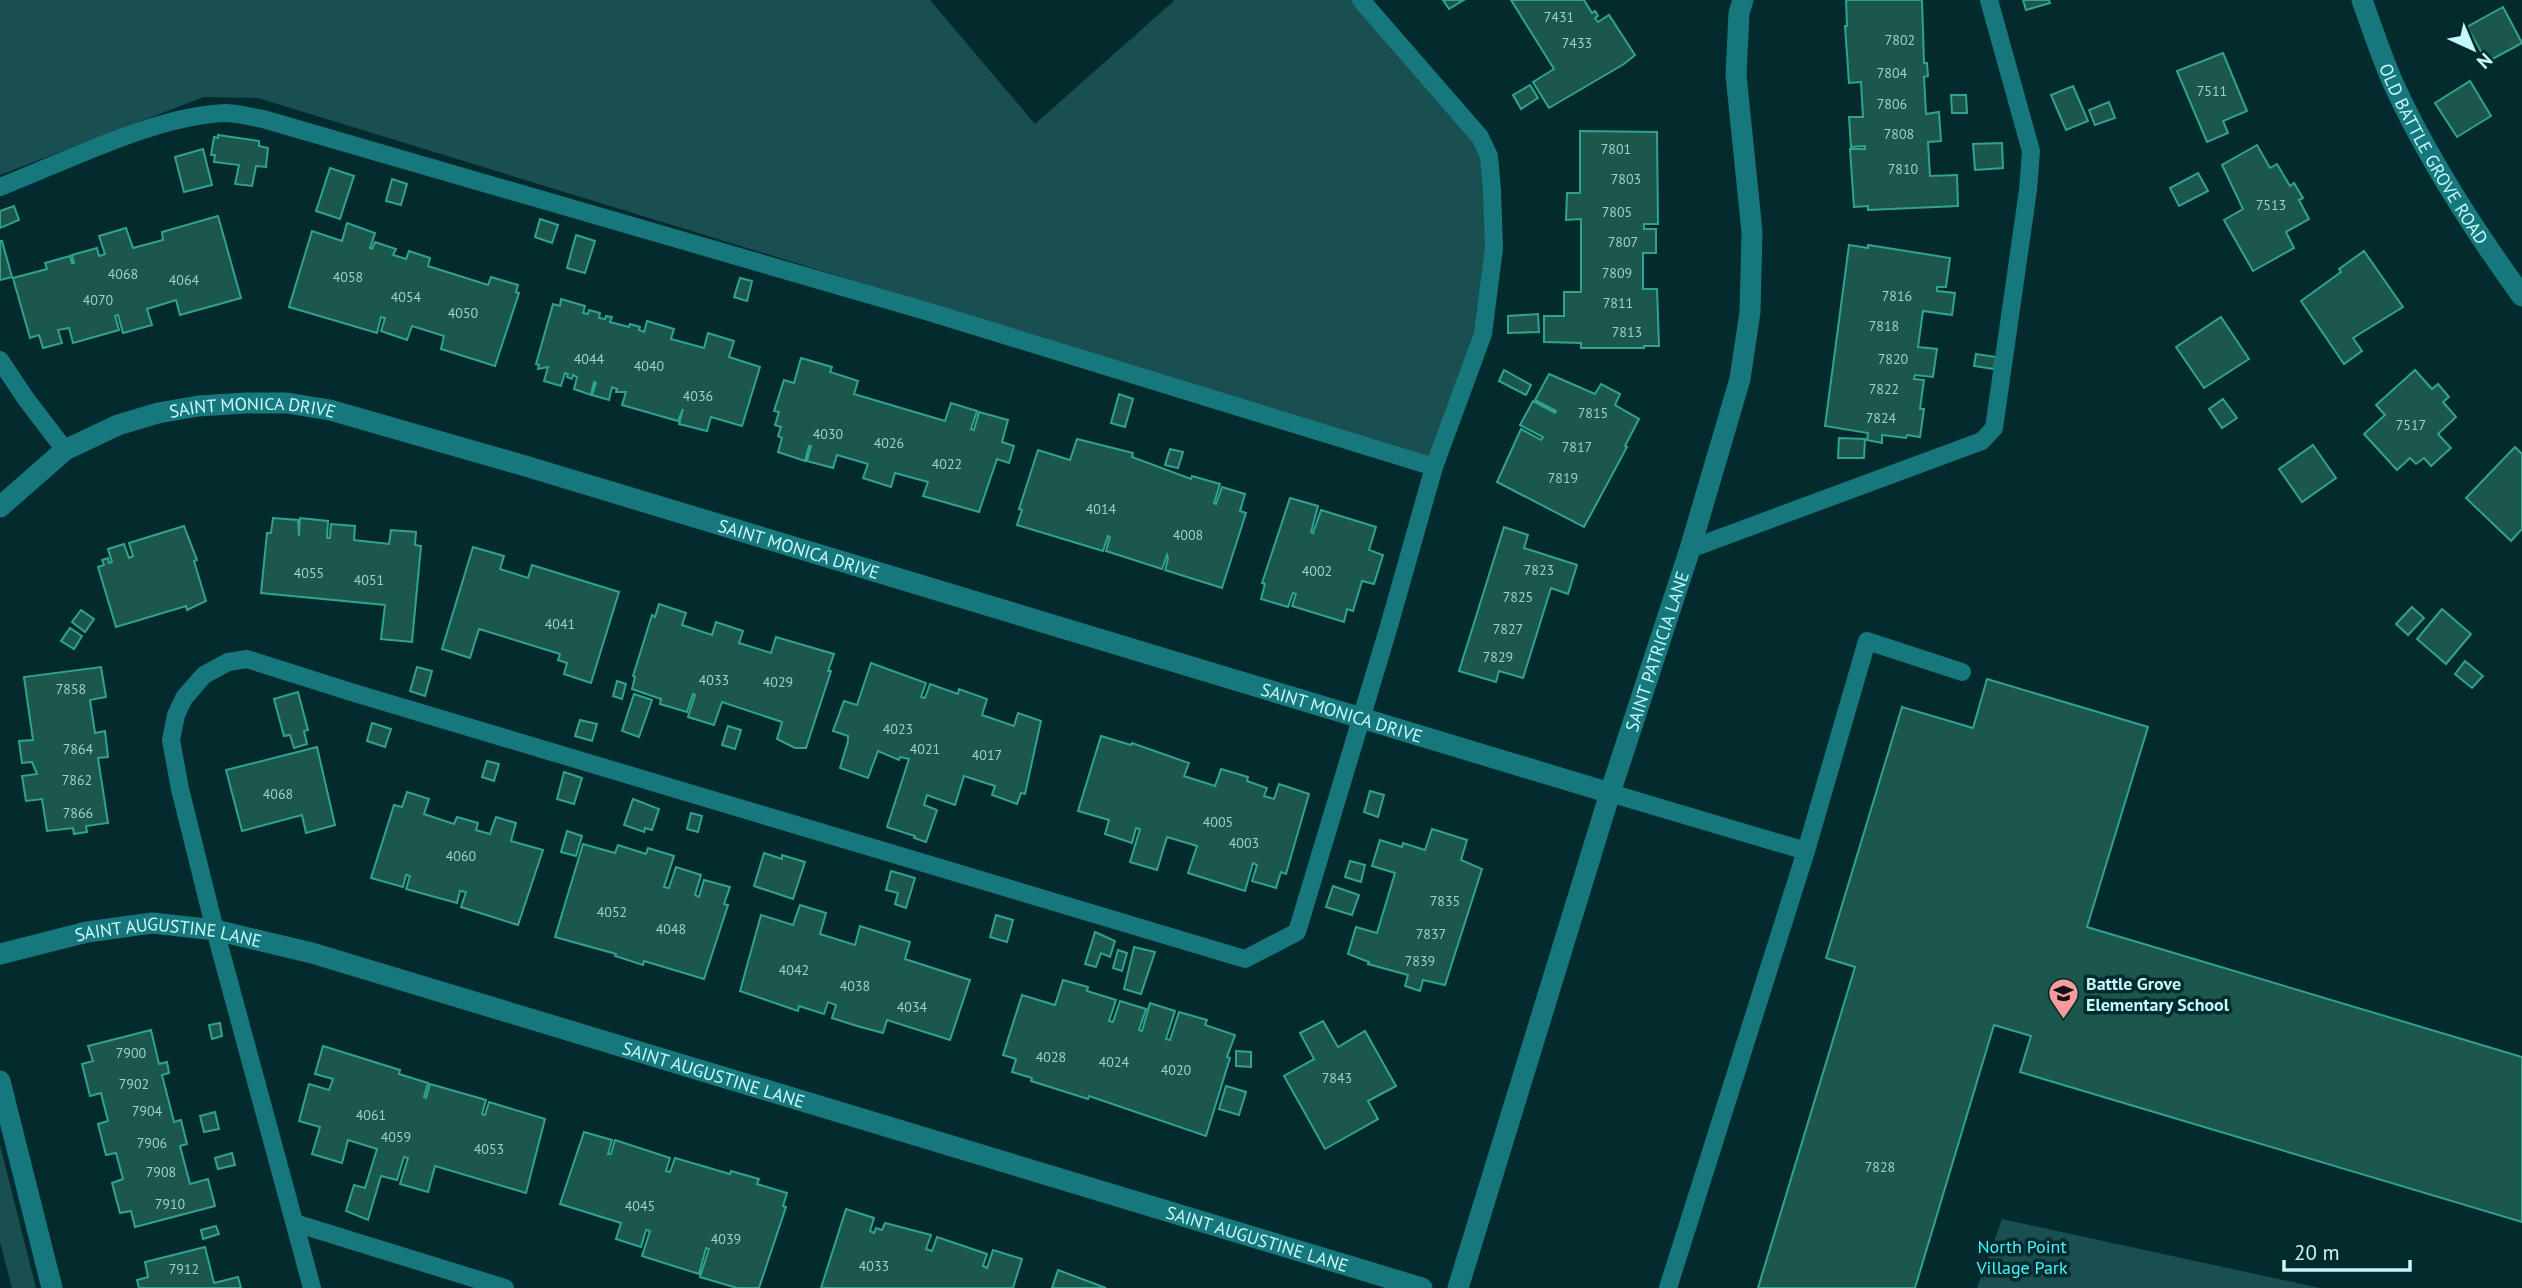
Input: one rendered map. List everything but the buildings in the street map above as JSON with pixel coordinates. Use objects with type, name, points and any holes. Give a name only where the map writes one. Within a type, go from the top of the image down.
[{"type":"street","name":"SAINT PATRICIA LANE","points":[[1458,1288],[1610,793],[1690,549],[1740,379],[1750,312],[1752,232],[1736,75],[1739,13],[1743,0]]},
{"type":"street","name":"OLD BATTLE GROVE ROAD","points":[[2362,0],[2410,118],[2469,218],[2522,296]]},
{"type":"street","name":"SAINT MONICA DRIVE","points":[[0,507],[65,450],[118,425],[158,413],[198,406],[287,403],[330,410],[498,458],[1610,793]]},
{"type":"street","name":"SAINT AUGUSTINE LANE","points":[[0,954],[87,932],[152,923],[215,930],[312,953],[1422,1288]]},
{"type":"street","points":[[0,1081],[52,1288]]},
{"type":"lane","points":[[312,1288],[215,930],[180,789],[171,740],[176,715],[184,698],[204,675],[228,662],[247,659],[1245,959],[1297,932],[1434,467],[1483,334],[1494,248],[1489,156],[1480,137],[1361,0]]},
{"type":"lane","points":[[1690,549],[1982,441],[1994,428],[2028,190],[2031,151],[1989,0]]},
{"type":"lane","points":[[0,187],[146,129],[197,116],[229,113],[263,119],[926,311],[1434,467]]},
{"type":"lane","points":[[0,360],[65,450]]},
{"type":"lane","points":[[1668,1288],[1806,851],[1867,641],[1962,672]]},
{"type":"lane","points":[[1610,793],[1806,851]]},
{"type":"lane","points":[[295,1223],[505,1288]]},
{"type":"green space","points":[[0,0],[930,0],[1035,124],[1175,0],[1355,0],[1477,139],[1486,159],[1492,246],[1479,332],[1432,458],[258,98],[204,97],[0,175]]},
{"type":"green space","points":[[0,1145],[36,1288],[12,1288],[0,1242]]},
{"type":"green space","name":"North Point Village Park","points":[[2002,1219],[2320,1288],[1977,1288]]},
{"type":"place","name":"Battle Grove Elementary School","points":[[2063,1020]]}]
